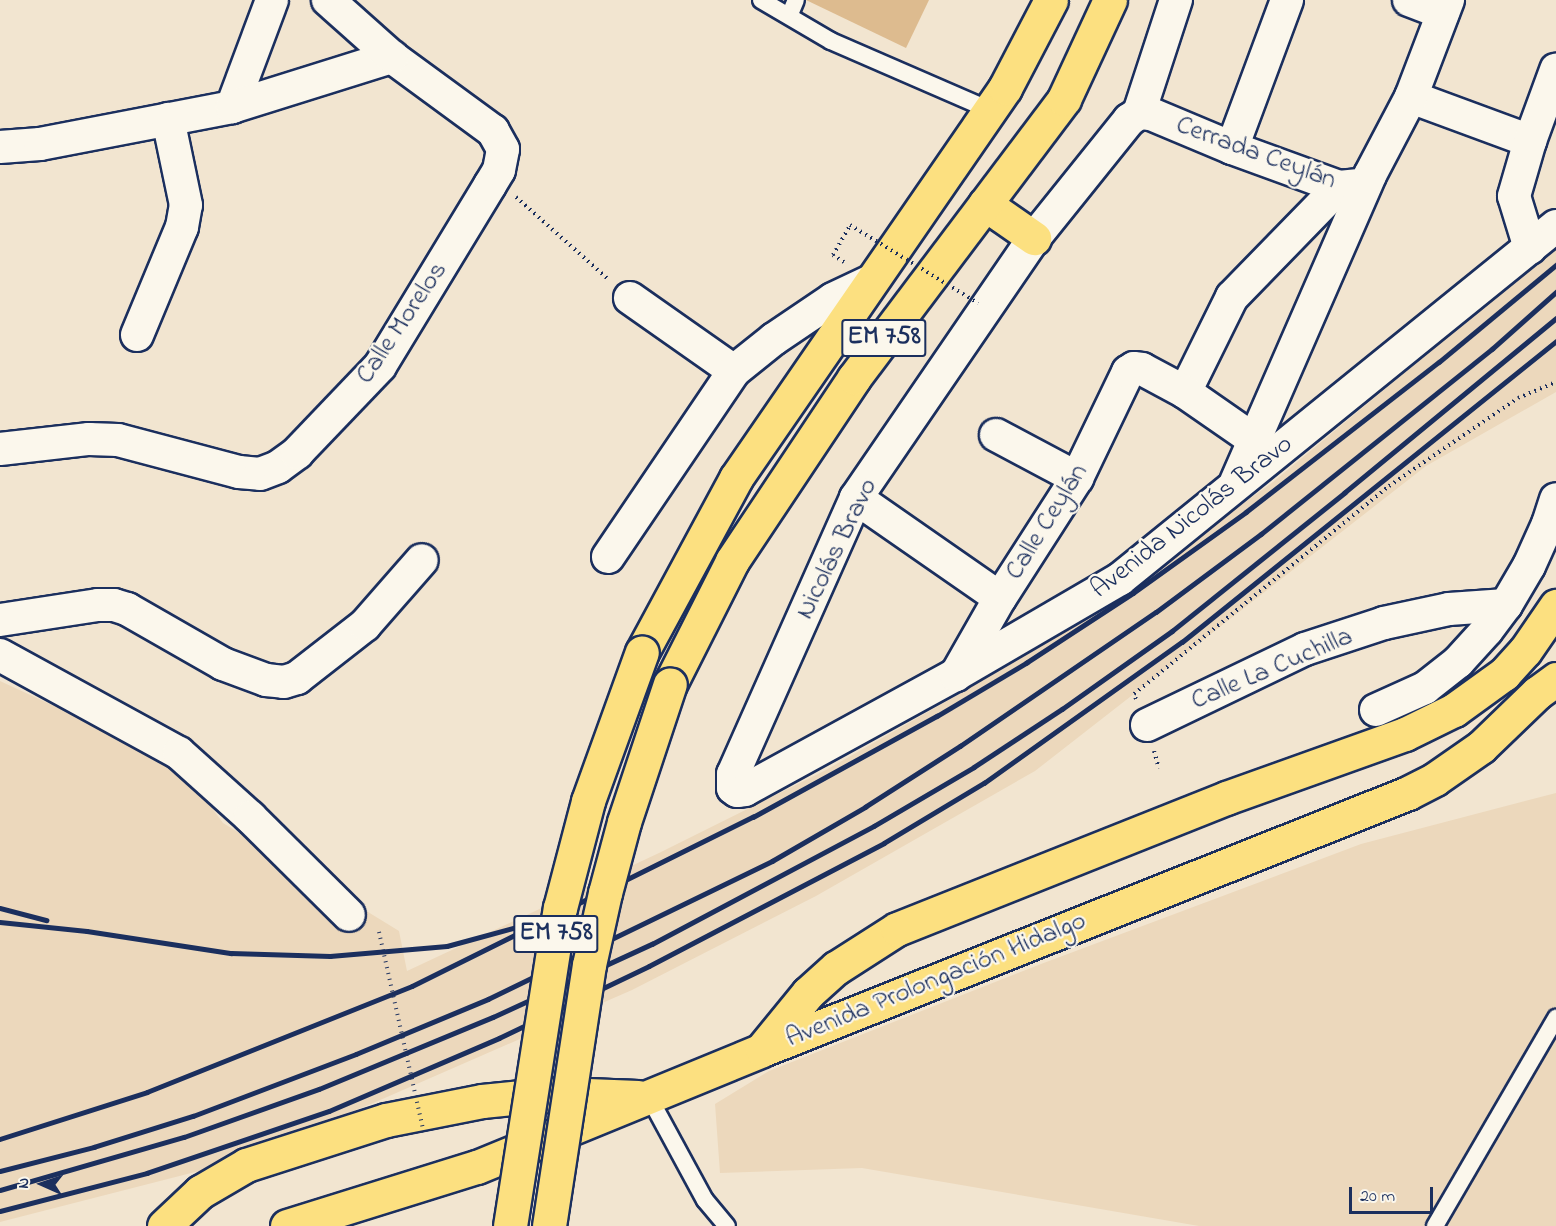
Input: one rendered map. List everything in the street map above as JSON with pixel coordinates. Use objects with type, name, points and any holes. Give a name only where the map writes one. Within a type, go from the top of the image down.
[{"type":"highway","name":"EM 758","points":[[510,1226],[560,908],[588,801],[642,652],[736,478],[1005,88],[1051,0]]},
{"type":"highway","name":"EM 758","points":[[549,1226],[590,965],[605,893],[627,812],[670,684],[732,561],[854,378],[1064,99],[1110,0]]},
{"type":"highway","points":[[985,204],[1034,238]]},
{"type":"highway","points":[[762,1050],[808,993],[844,963],[897,929],[1226,798],[1405,734],[1454,710],[1504,674],[1525,651],[1556,606]]},
{"type":"highway","name":"Avenida Prolongación Hidalgo","points":[[287,1226],[477,1167],[762,1050],[1408,793],[1443,774],[1481,747],[1537,693],[1556,679]]},
{"type":"highway","points":[[164,1226],[200,1191],[246,1165],[386,1120],[482,1101],[522,1096],[562,1094],[649,1097]]},
{"type":"street","points":[[232,107],[272,0]]},
{"type":"street","points":[[328,0],[392,57],[493,131],[502,149],[497,169]]},
{"type":"street","points":[[1139,113],[1176,0]]},
{"type":"street","points":[[1232,148],[1287,0]]},
{"type":"street","points":[[1233,488],[1370,175],[1411,97],[1446,6],[1409,0]]},
{"type":"street","points":[[0,147],[40,144],[232,107],[392,57]]},
{"type":"street","points":[[1530,249],[1514,196],[1530,141],[1556,70]]},
{"type":"street","points":[[1411,97],[1530,141]]},
{"type":"street","name":"Cerrada Ceylán","points":[[1139,113],[1151,114],[1232,148],[1339,187],[1354,187],[1370,175]]},
{"type":"street","name":"Nicolás Bravo","points":[[733,788],[733,774],[856,498],[1034,238],[1129,120],[1139,113]]},
{"type":"street","points":[[137,335],[182,227],[186,205],[168,119]]},
{"type":"street","name":"Calle Morelos","points":[[0,449],[89,439],[118,440],[239,472],[260,474],[278,467],[330,421],[380,366],[497,169]]},
{"type":"street","points":[[1254,440],[1185,392],[1232,297],[1339,187]]},
{"type":"street","name":"Avenida Nicolás Bravo","points":[[733,788],[737,791],[745,790],[955,675],[1120,579],[1556,226]]},
{"type":"street","points":[[608,557],[734,371],[774,339],[833,299],[873,280]]},
{"type":"street","points":[[630,298],[734,371]]},
{"type":"street","name":"Calle Ceylán","points":[[955,675],[1000,598],[1077,478],[1128,372],[1134,368],[1185,392]]},
{"type":"street","points":[[996,435],[1077,478]]},
{"type":"street","points":[[856,498],[1000,598]]},
{"type":"street","points":[[1376,710],[1425,688],[1458,662],[1506,605],[1529,566],[1548,524],[1556,499]]},
{"type":"street","points":[[0,620],[98,605],[114,605],[127,609],[223,664],[266,680],[284,682],[297,678],[365,625],[422,560]]},
{"type":"street","name":"Calle La Cuchilla","points":[[1146,724],[1317,645],[1384,623],[1449,609],[1506,605]]},
{"type":"street","points":[[0,655],[179,753],[250,817],[349,915]]},
{"type":"lane","points":[[761,0],[793,7],[831,40],[990,110]]},
{"type":"lane","points":[[1435,1226],[1556,1018]]},
{"type":"lane","points":[[649,1097],[705,1200],[726,1226]]},
{"type":"path","points":[[497,169],[630,298]]},
{"type":"path","points":[[833,255],[850,225],[978,303]]},
{"type":"path","points":[[1159,768],[1134,694],[1389,486],[1518,398],[1556,382]]},
{"type":"path","points":[[379,932],[424,1137]]},
{"type":"shaded area","points":[[1556,247],[1556,392],[1426,466],[1035,771],[816,896],[632,990],[371,1104],[199,1171],[0,1222],[0,681],[143,747],[183,769],[223,823],[399,931],[407,971],[659,853],[826,770],[963,692],[1128,586],[1273,482]]},
{"type":"shaded area","points":[[1556,793],[1556,1226],[1199,1226],[862,1168],[720,1173],[715,1104],[769,1071],[1041,964],[1361,844]]},
{"type":"building","points":[[806,0],[929,0],[906,48]]},
{"type":"railway","points":[[0,1139],[147,1092],[412,986],[753,817],[937,716],[1026,663],[1133,593],[1246,512],[1439,362],[1556,265]]},
{"type":"railway","points":[[0,1171],[94,1147],[193,1116],[356,1054],[488,999],[772,861],[865,807],[960,746],[1156,612],[1261,534],[1492,349],[1556,292]]},
{"type":"railway","points":[[0,1190],[184,1137],[319,1089],[493,1017],[652,944],[874,826],[974,767],[1062,709],[1172,631],[1556,318]]},
{"type":"railway","points":[[0,1211],[147,1173],[329,1111],[499,1038],[649,966],[884,843],[984,783],[1182,642],[1556,341]]},
{"type":"railway","points":[[0,908],[46,920]]},
{"type":"railway","points":[[0,922],[87,931],[231,953],[330,956],[447,946],[520,926]]}]
